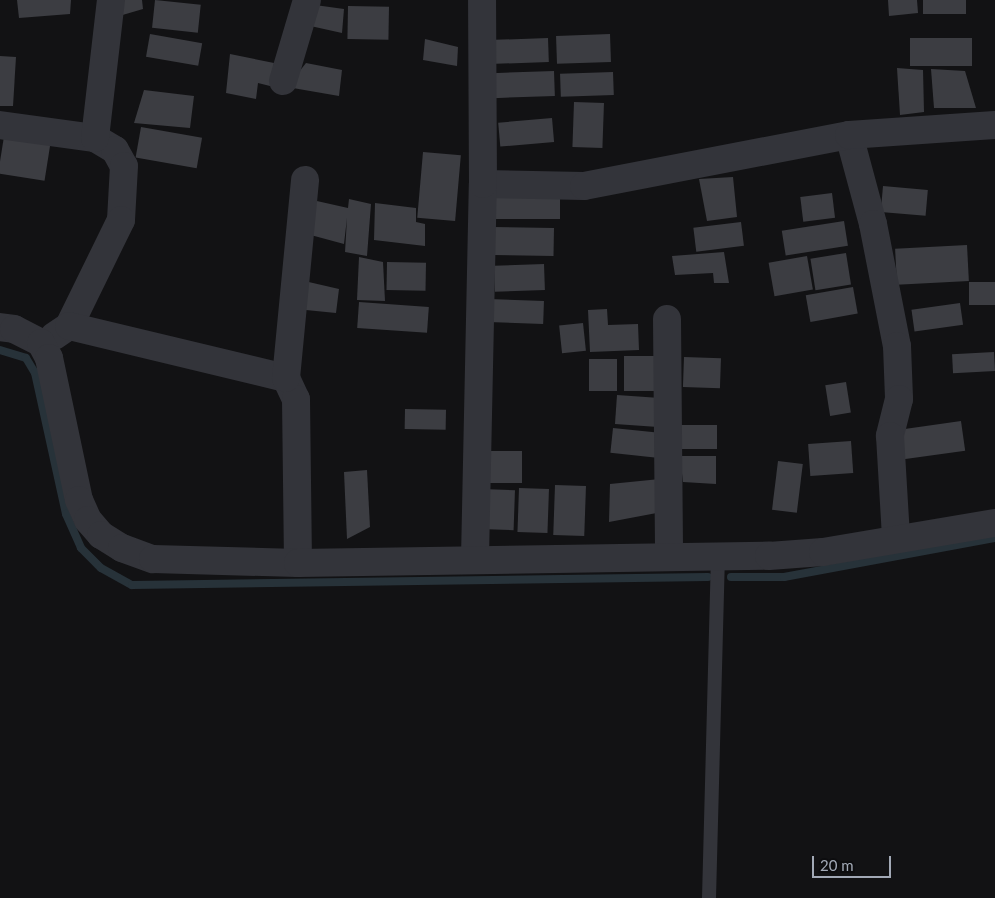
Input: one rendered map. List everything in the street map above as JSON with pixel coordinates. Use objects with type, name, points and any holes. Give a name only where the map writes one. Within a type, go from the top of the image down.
[{"type":"street","points":[[96,138],[112,0]]},
{"type":"street","points":[[284,81],[306,0]]},
{"type":"street","points":[[476,558],[483,184],[482,0]]},
{"type":"street","points":[[0,125],[96,138],[114,150],[124,166],[126,187],[121,220],[69,326],[41,343]]},
{"type":"street","points":[[483,184],[584,186],[849,135],[995,125]]},
{"type":"street","points":[[849,135],[873,224],[897,346],[899,399],[890,436],[896,538]]},
{"type":"street","points":[[298,563],[296,399],[286,378],[305,180]]},
{"type":"street","points":[[667,319],[669,555]]},
{"type":"street","points":[[69,326],[286,378]]},
{"type":"street","points":[[0,327],[14,329],[41,343],[55,380],[79,500],[101,535],[122,548],[153,559],[298,563],[476,558],[718,556],[823,552],[896,538],[995,523]]},
{"type":"lane","points":[[709,898],[718,556]]},
{"type":"building","points":[[17,0],[71,0],[70,14],[19,18]]},
{"type":"building","points":[[100,0],[142,0],[143,9],[102,21]]},
{"type":"building","points":[[155,0],[201,5],[198,33],[152,28]]},
{"type":"building","points":[[888,0],[917,0],[918,13],[889,16]]},
{"type":"building","points":[[923,0],[966,0],[966,14],[923,14]]},
{"type":"building","points":[[315,5],[344,9],[342,33],[306,25]]},
{"type":"building","points":[[348,6],[389,7],[388,40],[347,39]]},
{"type":"building","points":[[150,34],[202,43],[198,66],[146,57]]},
{"type":"building","points":[[610,34],[611,62],[557,64],[556,36]]},
{"type":"building","points":[[548,38],[549,62],[496,64],[495,40]]},
{"type":"building","points":[[910,38],[972,38],[972,66],[910,66]]},
{"type":"building","points":[[425,39],[458,47],[457,66],[423,60]]},
{"type":"building","points":[[230,54],[274,63],[270,86],[258,83],[256,99],[226,93]]},
{"type":"building","points":[[0,56],[16,57],[13,106],[0,106]]},
{"type":"building","points":[[306,63],[342,70],[339,96],[287,87]]},
{"type":"building","points":[[897,68],[923,70],[924,112],[900,115]]},
{"type":"building","points":[[931,69],[965,71],[976,108],[934,108]]},
{"type":"building","points":[[554,71],[555,96],[493,98],[492,73]]},
{"type":"building","points":[[613,72],[614,95],[561,97],[560,74]]},
{"type":"building","points":[[144,90],[194,96],[190,128],[134,123]]},
{"type":"building","points":[[574,102],[604,103],[602,148],[572,147]]},
{"type":"building","points":[[552,118],[554,142],[500,147],[498,123]]},
{"type":"building","points":[[141,127],[202,138],[197,168],[136,158]]},
{"type":"building","points":[[5,130],[51,137],[45,181],[0,174]]},
{"type":"building","points":[[423,152],[461,155],[455,221],[417,218]]},
{"type":"building","points":[[733,177],[737,217],[707,221],[699,179]]},
{"type":"building","points":[[883,186],[928,190],[926,216],[881,212]]},
{"type":"building","points":[[495,189],[560,189],[560,219],[495,219]]},
{"type":"building","points":[[832,193],[835,218],[803,222],[800,197]]},
{"type":"building","points":[[308,199],[348,208],[349,199],[371,204],[367,256],[345,252],[347,218],[344,244],[307,234]]},
{"type":"building","points":[[375,203],[416,208],[416,222],[425,224],[425,246],[374,240]]},
{"type":"building","points":[[844,221],[848,246],[786,256],[782,231]]},
{"type":"building","points":[[741,222],[744,246],[696,252],[693,228]]},
{"type":"building","points":[[493,227],[554,228],[554,256],[493,255]]},
{"type":"building","points":[[967,245],[969,281],[897,285],[895,249]]},
{"type":"building","points":[[724,252],[729,283],[714,283],[713,273],[675,275],[672,256]]},
{"type":"building","points":[[846,253],[851,285],[815,290],[810,259]]},
{"type":"building","points":[[807,256],[813,289],[774,296],[769,263]]},
{"type":"building","points":[[359,257],[383,262],[385,301],[357,300]]},
{"type":"building","points":[[387,262],[426,263],[426,291],[387,290]]},
{"type":"building","points":[[544,264],[545,290],[495,292],[494,266]]},
{"type":"building","points":[[300,280],[339,289],[336,313],[296,309]]},
{"type":"building","points":[[969,282],[995,282],[995,305],[969,305]]},
{"type":"building","points":[[853,287],[858,314],[810,322],[806,295]]},
{"type":"building","points":[[489,299],[544,301],[543,324],[488,322]]},
{"type":"building","points":[[359,302],[429,307],[427,333],[357,328]]},
{"type":"building","points":[[960,303],[963,325],[915,332],[911,310]]},
{"type":"building","points":[[607,309],[608,325],[638,324],[639,350],[590,352],[588,310]]},
{"type":"building","points":[[583,323],[586,351],[562,353],[559,326]]},
{"type":"building","points":[[994,352],[995,371],[953,373],[952,354]]},
{"type":"building","points":[[624,356],[657,356],[657,391],[624,391]]},
{"type":"building","points":[[684,357],[721,358],[720,388],[683,387]]},
{"type":"building","points":[[589,359],[617,359],[617,391],[589,391]]},
{"type":"building","points":[[846,382],[851,413],[830,416],[825,385]]},
{"type":"building","points":[[617,395],[660,398],[658,427],[615,424]]},
{"type":"building","points":[[405,409],[446,410],[446,430],[405,429]]},
{"type":"building","points":[[961,421],[965,451],[902,460],[898,430]]},
{"type":"building","points":[[681,425],[717,425],[717,449],[681,449]]},
{"type":"building","points":[[613,428],[662,433],[659,458],[610,453]]},
{"type":"building","points":[[851,441],[853,473],[810,476],[808,444]]},
{"type":"building","points":[[483,451],[522,451],[522,483],[483,483]]},
{"type":"building","points":[[680,456],[716,456],[716,484],[683,482]]},
{"type":"building","points":[[778,461],[803,464],[797,513],[772,510]]},
{"type":"building","points":[[367,470],[370,527],[347,539],[344,472]]},
{"type":"building","points":[[660,479],[662,512],[609,522],[610,484]]},
{"type":"building","points":[[555,485],[586,486],[584,536],[553,535]]},
{"type":"building","points":[[519,488],[549,489],[547,533],[517,532]]},
{"type":"building","points":[[482,489],[515,490],[514,530],[481,529]]},
{"type":"waterway","points":[[0,350],[26,358],[35,373],[66,514],[81,548],[101,568],[132,585],[708,577]]},
{"type":"waterway","points":[[731,577],[784,577],[995,538]]}]
